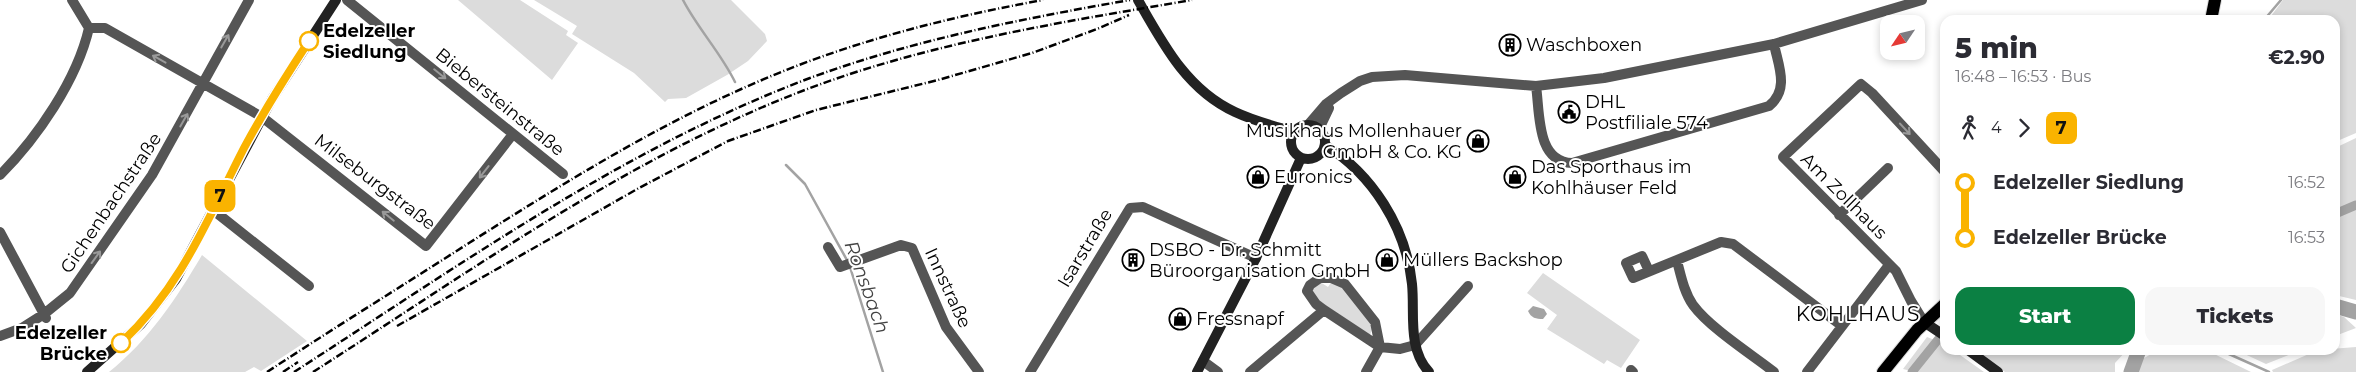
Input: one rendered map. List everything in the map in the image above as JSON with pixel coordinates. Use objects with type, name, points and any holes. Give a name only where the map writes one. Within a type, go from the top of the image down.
[{"type":"main road","points":[[87,372],[130,334],[160,301],[181,271],[262,116],[336,0]]},
{"type":"main road","points":[[1138,0],[1172,58],[1189,78],[1208,95],[1234,112],[1294,132]]},
{"type":"main road","points":[[2212,15],[2215,0]]},
{"type":"main road","points":[[1308,125],[1319,129],[1324,136],[1324,145],[1318,156],[1309,159],[1301,158],[1291,146],[1294,132],[1302,126],[1308,125]]},
{"type":"main road","points":[[1324,145],[1350,162],[1365,178],[1390,217],[1405,252],[1410,272],[1415,345],[1421,361],[1429,372]]},
{"type":"main road","points":[[1197,372],[1256,258],[1301,158]]},
{"type":"main road","points":[[1884,372],[1929,326],[1940,311]]},
{"type":"main road","points":[[1929,326],[1940,333]]},
{"type":"main road","points":[[1975,355],[1998,372]]},
{"type":"street","points":[[0,175],[16,160],[67,84],[84,51],[89,28],[72,0]]},
{"type":"street","name":"Gichenbachstraße","points":[[0,336],[22,328],[45,316],[70,293],[152,175],[249,0]]},
{"type":"street","name":"Biebersteinstraße","points":[[347,0],[563,174]]},
{"type":"street","points":[[1308,125],[1326,104],[1360,81],[1392,75],[1536,86],[1604,78],[1774,44],[1922,0]]},
{"type":"street","points":[[89,28],[105,28],[262,116]]},
{"type":"street","points":[[1536,86],[1546,147],[1554,159],[1562,163],[1572,164],[1769,106],[1778,97],[1781,87],[1774,44]]},
{"type":"street","name":"Am Zollhaus","points":[[1929,326],[1911,302],[1897,274],[1783,157],[1860,84],[1872,93],[1940,167]]},
{"type":"street","points":[[1319,129],[1333,100]]},
{"type":"street","name":"Milseburgstraße","points":[[262,116],[426,246],[514,134]]},
{"type":"street","points":[[1839,215],[1888,168]]},
{"type":"street","name":"Isarstraße","points":[[1030,372],[1130,208],[1143,207],[1256,258]]},
{"type":"street","points":[[213,210],[309,286]]},
{"type":"street","points":[[0,232],[45,316]]},
{"type":"street","points":[[1649,271],[1722,242],[1733,244],[1842,326]]},
{"type":"street","name":"Innstraße","points":[[828,247],[840,267],[901,245],[908,246],[914,250],[946,327],[979,372]]},
{"type":"street","points":[[1677,261],[1684,288],[1694,306],[1714,325],[1774,372]]},
{"type":"street","points":[[1807,372],[1889,265]]},
{"type":"street","points":[[1366,372],[1380,347],[1375,322],[1345,284],[1336,279],[1316,279],[1310,285],[1308,294],[1324,310],[1380,347],[1388,350],[1415,345],[1468,286]]},
{"type":"street","points":[[1250,372],[1324,310]]},
{"type":"street","points":[[1203,361],[1218,372]]},
{"type":"shaded area","points":[[458,0],[520,0],[568,31],[566,35],[578,43],[552,80]]},
{"type":"shaded area","points":[[534,0],[731,0],[765,34],[767,41],[748,61],[727,75],[686,98],[668,99],[665,102],[634,73],[572,34],[577,26]]},
{"type":"shaded area","points":[[2283,0],[2356,0],[2356,133],[2340,140],[2340,15],[2272,15]]},
{"type":"shaded area","points":[[2356,138],[2356,300],[2340,296],[2340,146]]},
{"type":"shaded area","points":[[202,255],[307,341],[261,371],[254,367],[245,372],[109,372],[137,346],[161,318]]},
{"type":"shaded area","points":[[1543,273],[1640,340],[1621,368],[1607,360],[1604,364],[1547,329],[1557,315],[1527,293]]},
{"type":"shaded area","points":[[1332,281],[1344,288],[1373,327],[1370,335],[1316,299],[1310,292],[1320,282],[1328,287]]},
{"type":"shaded area","points":[[1533,306],[1544,309],[1547,314],[1543,319],[1532,317],[1528,311]]},
{"type":"shaded area","points":[[2340,316],[2344,317],[2356,328],[2340,334]]},
{"type":"shaded area","points":[[1927,337],[1940,342],[1940,355],[1960,355],[1984,372],[1915,372],[1903,369]]},
{"type":"shaded area","points":[[2356,347],[2356,372],[2273,372],[2272,370],[2306,355],[2340,355],[2340,348]]},
{"type":"shaded area","points":[[1982,355],[2122,355],[2115,363],[2115,372],[2005,372]]},
{"type":"shaded area","points":[[2149,355],[2216,355],[2251,372],[2139,372],[2139,361]]},
{"type":"shaded area","points":[[2247,355],[2288,355],[2266,364]]},
{"type":"waterway","name":"Ronsbach","points":[[683,0],[735,82]]},
{"type":"waterway","points":[[2268,15],[2281,0]]},
{"type":"waterway","name":"Ronsbach","points":[[786,165],[805,184],[848,262]]},
{"type":"waterway","points":[[2340,212],[2356,205]]},
{"type":"waterway","name":"Ronsbach","points":[[850,267],[883,372]]},
{"type":"waterway","points":[[2340,307],[2356,312]]},
{"type":"waterway","points":[[1912,372],[1940,337]]},
{"type":"waterway","points":[[2131,372],[2137,355]]},
{"type":"waterway","points":[[2231,355],[2269,372]]},
{"type":"railway","points":[[267,372],[549,193],[671,123],[713,102],[799,65],[859,44],[950,19],[1043,0]]},
{"type":"railway","points":[[294,372],[544,211],[674,138],[741,106],[810,78],[888,52],[1008,23],[1130,0]]},
{"type":"railway","points":[[313,372],[546,222],[666,153],[728,122],[840,77],[939,49],[1091,17],[1192,0]]},
{"type":"railway","points":[[397,326],[639,188],[728,141],[816,110],[938,80],[1032,53],[1129,15]]},
{"type":"railway","points":[[283,372],[298,362]]},
{"type":"bus line","name":"7","points":[[121,343],[150,315],[176,279],[195,246],[246,145],[272,99],[309,41]]},
{"type":"place","name":"Edelzeller Siedlung","points":[[309,41]]},
{"type":"place","name":"Waschboxen","points":[[1510,45]]},
{"type":"place","name":"DHL Postfiliale 574","points":[[1569,112]]},
{"type":"place","name":"Musikhaus Mollenhauer GmbH & Co. KG","points":[[1478,141]]},
{"type":"place","name":"Euronics","points":[[1258,177]]},
{"type":"place","name":"Das Sporthaus im Kohlhäuser Feld","points":[[1515,177]]},
{"type":"place","name":"DSBO - Dr. Schmitt Büroorganisation GmbH","points":[[1133,260]]},
{"type":"place","name":"Müllers Backshop","points":[[1387,260]]},
{"type":"place","name":"Fressnapf","points":[[1180,319]]},
{"type":"place","name":"Edelzeller Brücke","points":[[121,343]]},
{"type":"district","name":"KOHLHAUS","points":[[1858,314]]}]
